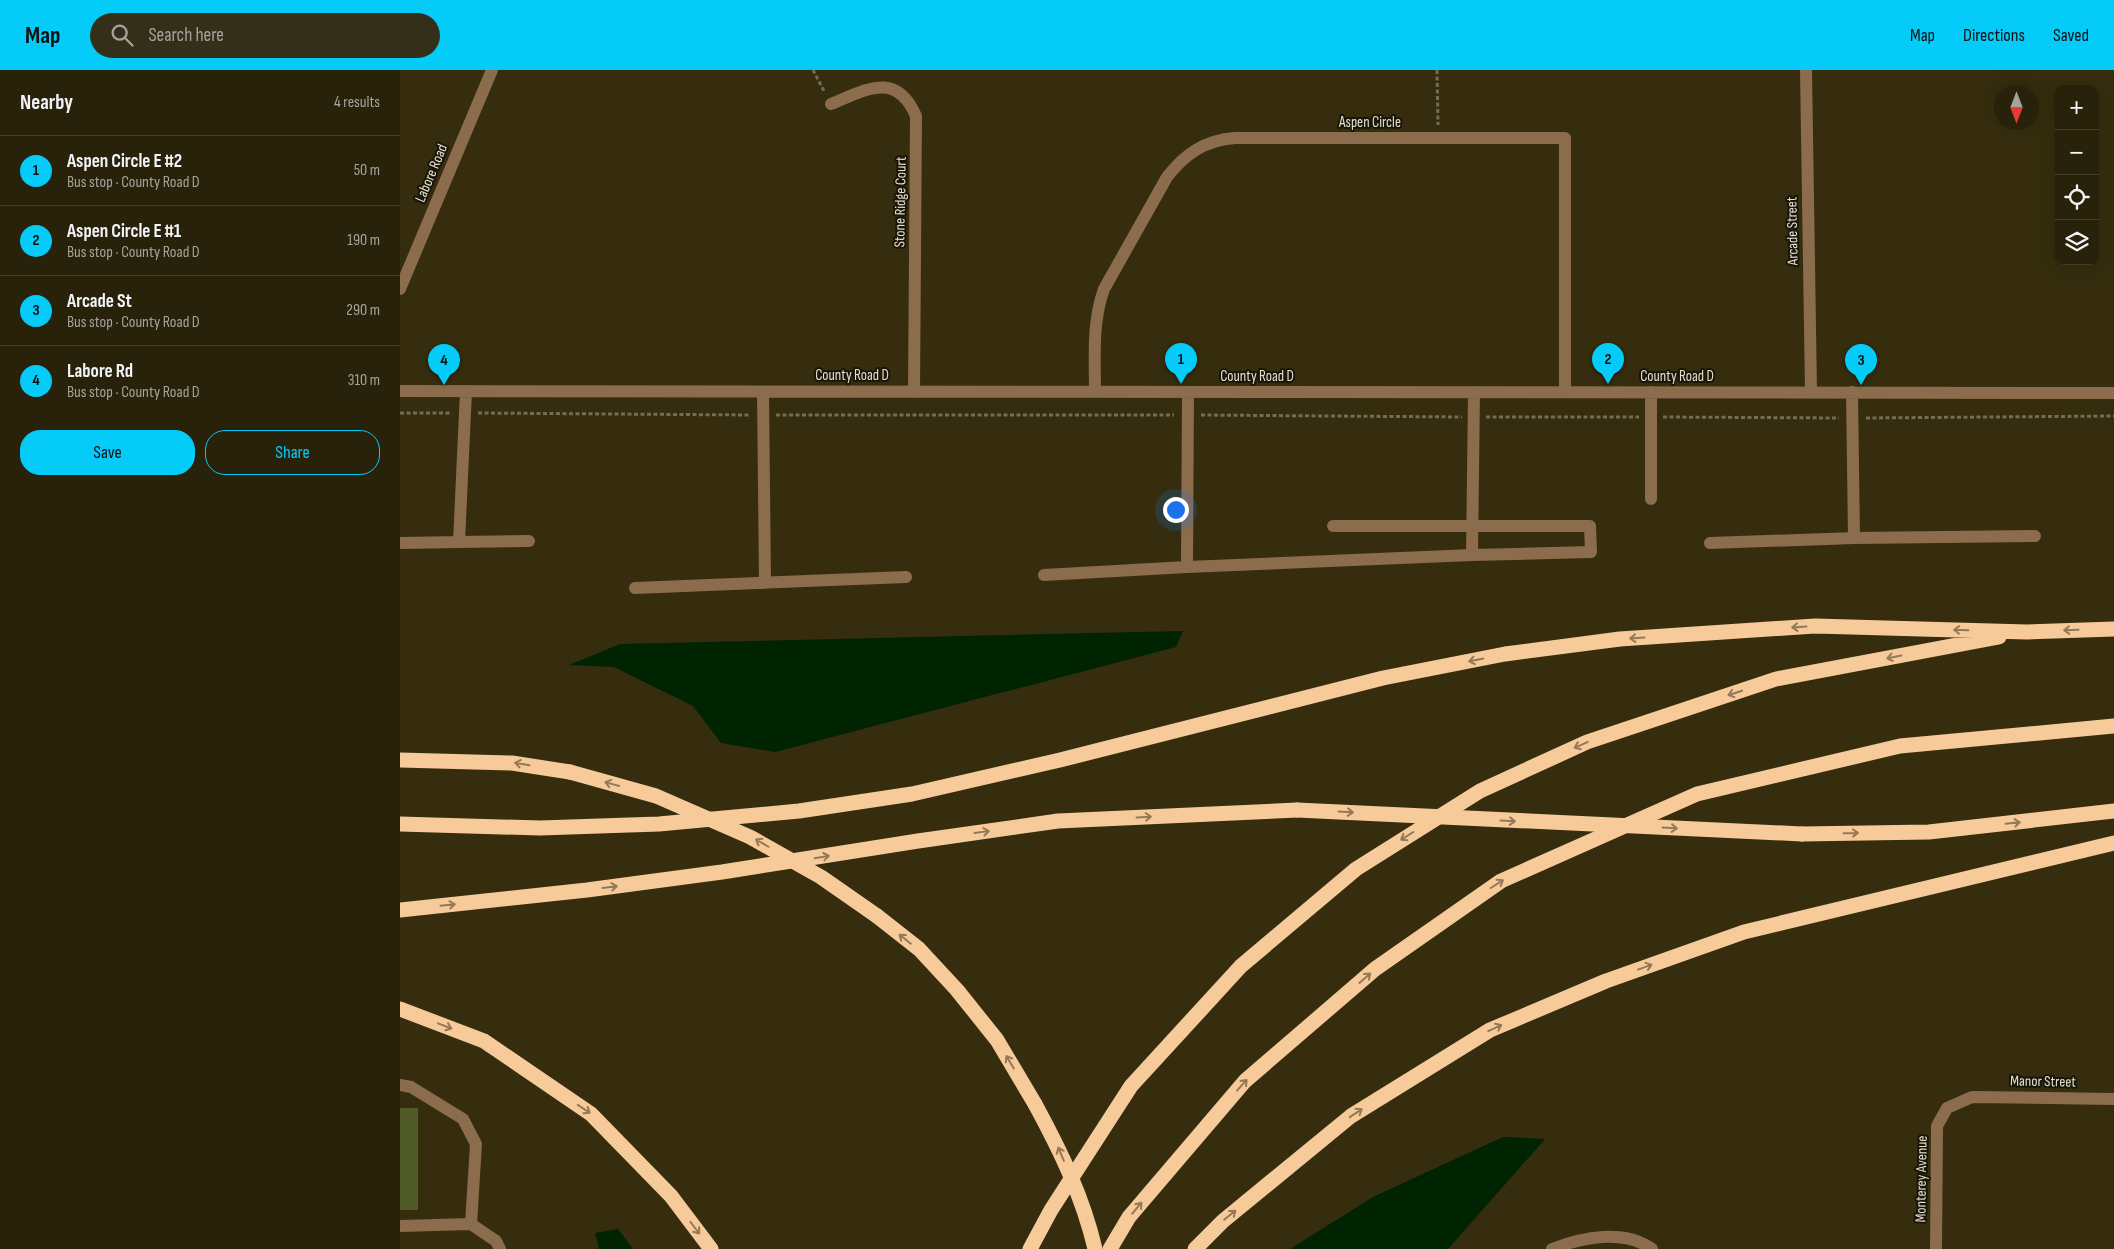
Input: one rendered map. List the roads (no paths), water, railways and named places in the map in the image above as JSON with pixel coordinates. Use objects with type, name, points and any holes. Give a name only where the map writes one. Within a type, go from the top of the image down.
[{"type":"highway","points":[[400,824],[540,828],[659,824],[799,810],[912,794],[1078,755],[1383,678],[1505,654],[1620,639],[1815,626],[2028,632],[2114,629]]},
{"type":"highway","points":[[1030,1249],[1050,1210],[1131,1086],[1241,966],[1356,869],[1480,790],[1587,742],[1776,679],[2028,632]]},
{"type":"highway","points":[[1110,1249],[1129,1217],[1245,1081],[1375,969],[1501,881],[1697,794],[1900,746],[2114,726]]},
{"type":"highway","points":[[400,760],[512,763],[570,772],[656,796],[750,837],[821,877],[877,916],[919,949],[957,990],[997,1040],[1036,1104],[1062,1156],[1088,1219],[1095,1249]]},
{"type":"highway","points":[[400,910],[587,890],[749,868],[1058,821],[1297,810],[1802,834],[1929,832],[2114,811]]},
{"type":"highway","points":[[1195,1249],[1223,1221],[1351,1116],[1490,1030],[1606,981],[1744,932],[2114,843]]},
{"type":"highway","points":[[400,1009],[484,1041],[592,1114],[671,1196],[711,1249]]},
{"type":"street","name":"Labore Road","points":[[400,289],[492,70]]},
{"type":"street","name":"Arcade Street","points":[[1806,70],[1811,392]]},
{"type":"street","name":"Stone Ridge Court","points":[[831,104],[878,86],[890,88],[902,94],[911,104],[916,116],[914,392]]},
{"type":"street","name":"Aspen Circle","points":[[1095,392],[1095,326],[1097,307],[1104,289],[1167,177],[1178,163],[1191,152],[1206,144],[1235,138],[1565,138],[1565,392]]},
{"type":"street","name":"County Road D","points":[[400,391],[2114,393]]},
{"type":"street","points":[[458,542],[466,391]]},
{"type":"street","points":[[763,392],[765,583]]},
{"type":"street","points":[[1187,567],[1188,392]]},
{"type":"street","points":[[1472,555],[1474,392]]},
{"type":"street","points":[[1651,392],[1651,499]]},
{"type":"street","points":[[1852,392],[1854,538]]},
{"type":"street","points":[[1044,575],[1472,555],[1591,552],[1590,526],[1333,526]]},
{"type":"street","points":[[1710,543],[1854,538],[2035,536]]},
{"type":"street","points":[[400,542],[529,541]]},
{"type":"street","points":[[635,588],[906,577]]},
{"type":"street","points":[[400,1085],[411,1087],[463,1119],[468,1127],[476,1144],[471,1224]]},
{"type":"street","name":"Manor Street","points":[[1972,1097],[2114,1099]]},
{"type":"street","name":"Monterey Avenue","points":[[1936,1249],[1937,1126],[1947,1108],[1972,1097]]},
{"type":"street","points":[[400,1226],[471,1224],[496,1241],[500,1249]]},
{"type":"street","points":[[1552,1249],[1589,1239],[1615,1237],[1637,1241],[1652,1249]]},
{"type":"place","name":"Aspen Circle E #2","points":[[1181,384]]},
{"type":"place","name":"Aspen Circle E #1","points":[[1608,384]]},
{"type":"place","name":"Labore Rd","points":[[444,385]]},
{"type":"place","name":"Arcade St","points":[[1861,385]]}]
